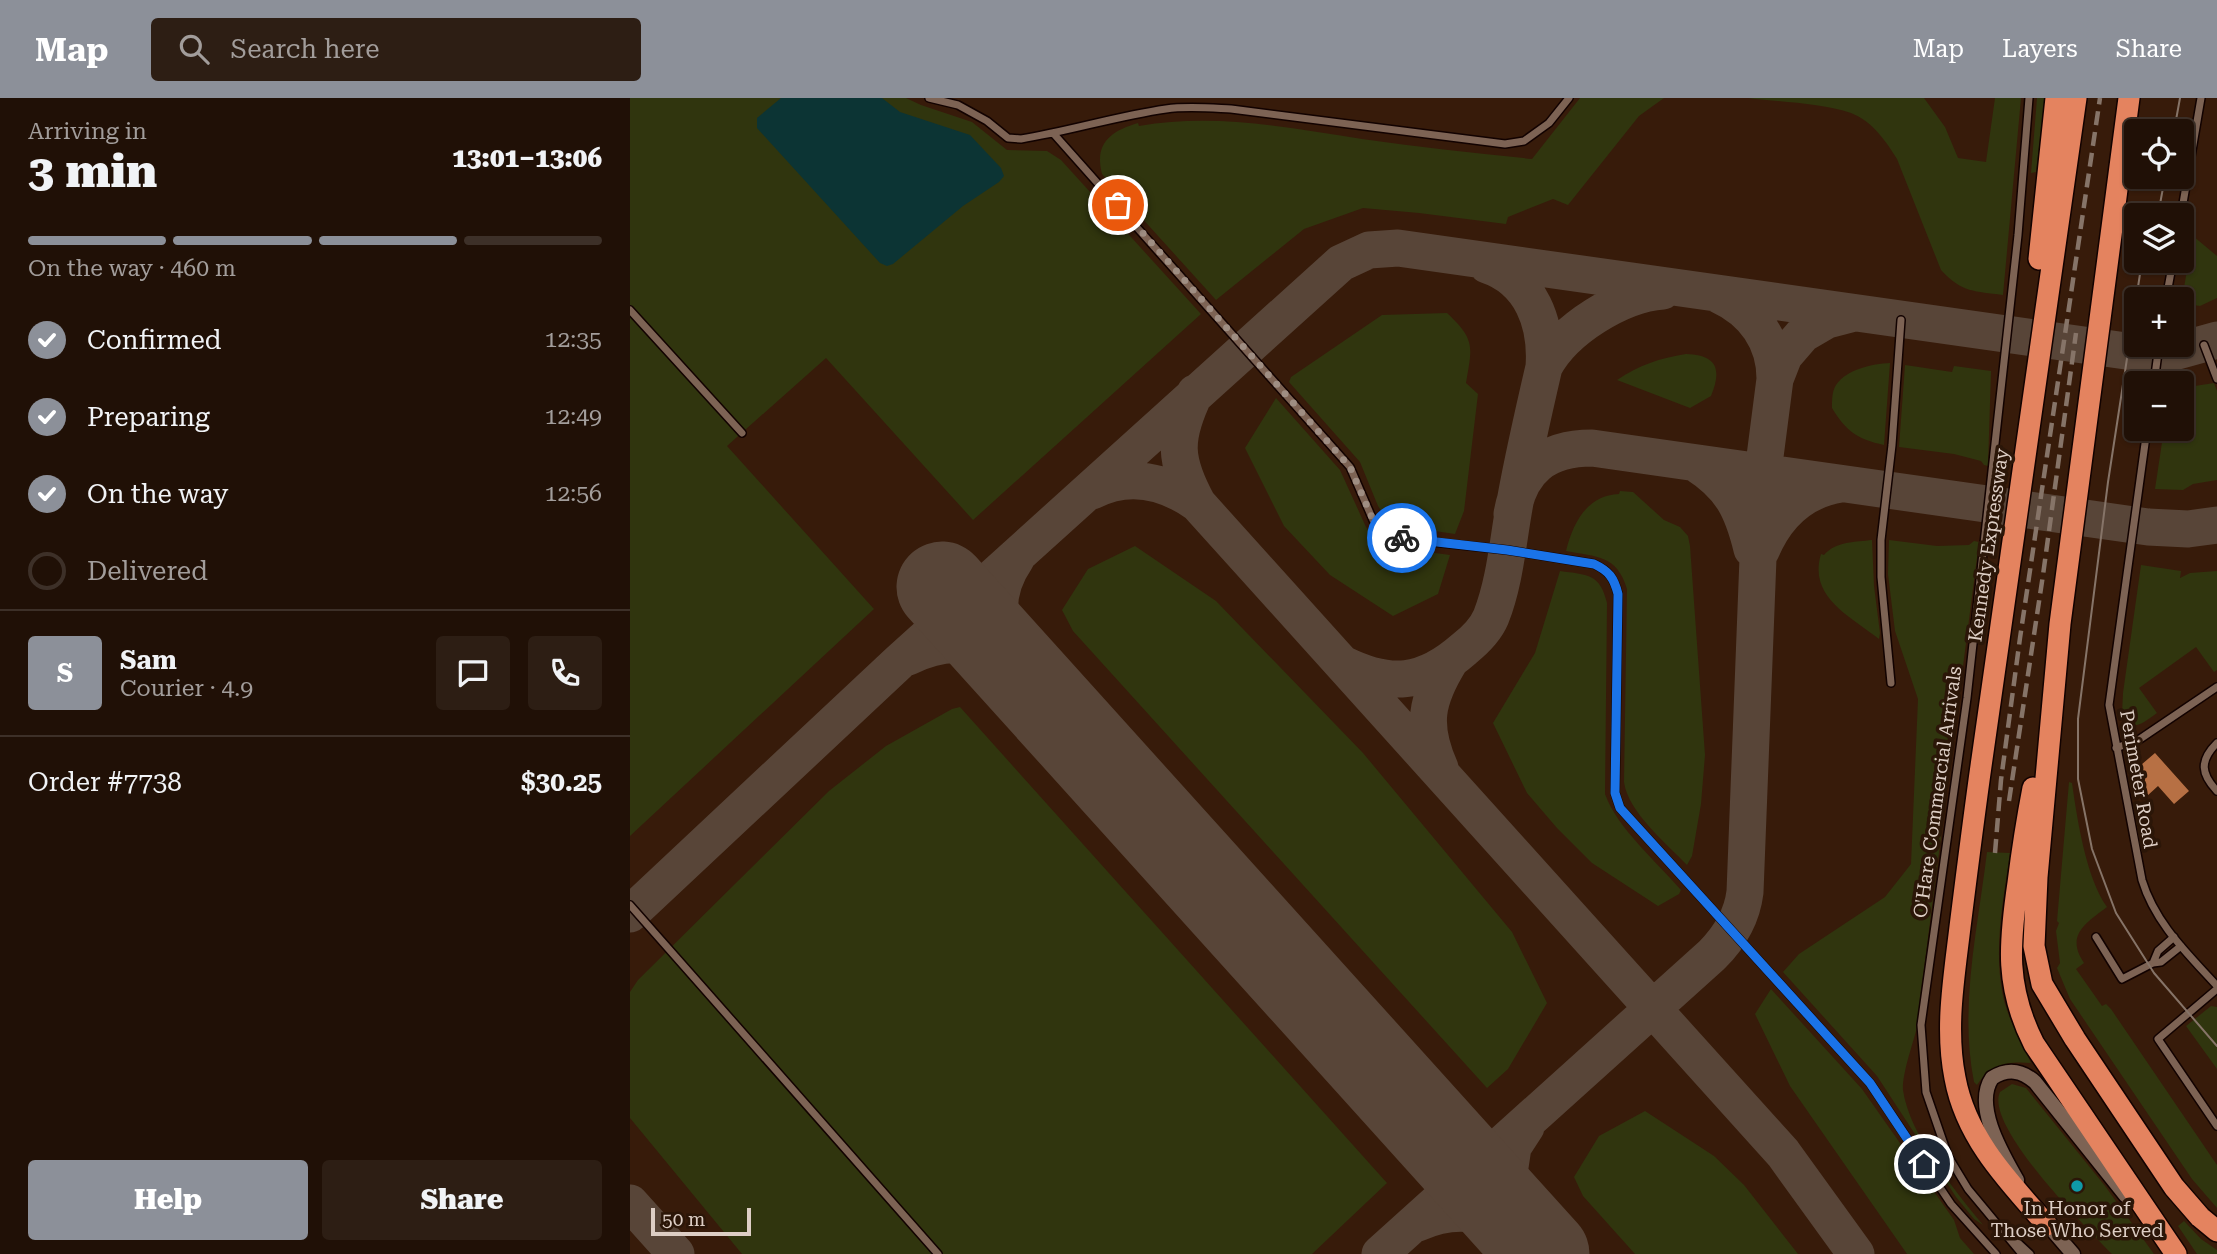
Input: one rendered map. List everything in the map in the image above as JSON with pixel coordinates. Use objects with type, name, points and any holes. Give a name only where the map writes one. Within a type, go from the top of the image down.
[{"type":"highway","points":[[2028,422],[2046,185],[2056,98]]},
{"type":"highway","name":"Kennedy Expressway","points":[[2047,1225],[2001,1173],[1980,1143],[1965,1114],[1955,1081],[1951,1051],[1951,999],[2028,422],[2076,98]]},
{"type":"highway","points":[[2129,98],[2053,690],[2034,946],[2042,984],[2075,1039],[2174,1187],[2200,1217],[2217,1231]]},
{"type":"highway","points":[[2053,690],[2027,820],[2011,934],[2013,989],[2018,1009],[2034,1044],[2175,1254]]},
{"type":"street","points":[[2073,1254],[2047,1225],[2013,1173],[1989,1119],[1985,1091],[1992,1078],[2003,1072],[2020,1072],[2035,1082],[2175,1254]]},
{"type":"lane","points":[[929,98],[958,106],[987,121],[1008,138],[1021,139],[1169,109],[1198,108],[1243,111],[1505,144],[1524,141],[1549,123],[1569,98]]},
{"type":"lane","name":"O'Hare Commercial Arrivals","points":[[2022,1254],[1968,1189],[1948,1156],[1926,1092],[1921,1025],[1967,698],[2018,234],[2029,98]]},
{"type":"lane","points":[[2183,203],[2201,98]]},
{"type":"lane","points":[[1053,133],[1350,467],[1373,520],[1382,533],[1396,538],[1507,550],[1594,564],[1607,571],[1615,580],[1618,594],[1615,793],[1620,808],[1870,1083],[1951,1204],[1996,1254]]},
{"type":"lane","points":[[630,310],[742,433]]},
{"type":"lane","points":[[1891,683],[1881,577],[1881,540],[1892,444],[1900,320]]},
{"type":"lane","points":[[2204,345],[2217,379]]},
{"type":"lane","name":"Perimeter Road","points":[[2145,441],[2109,705],[2141,880],[2148,900],[2180,946],[2217,988]]},
{"type":"lane","points":[[2116,748],[2140,739],[2217,687]]},
{"type":"lane","points":[[2217,743],[2204,762],[2205,778],[2217,792]]},
{"type":"lane","points":[[630,905],[938,1254]]},
{"type":"lane","points":[[2096,937],[2122,979],[2153,963],[2161,962],[2180,946]]},
{"type":"lane","points":[[2153,963],[2158,951],[2174,937]]},
{"type":"lane","points":[[2217,988],[2158,1039],[2217,1126]]},
{"type":"lane","points":[[1990,1216],[2030,1254]]},
{"type":"shaded area","points":[[630,98],[2217,98],[2217,1254],[630,1254]]},
{"type":"green space","points":[[630,98],[906,98],[972,122],[1007,150],[1047,151],[1061,160],[1201,314],[973,520],[826,358],[727,446],[874,609],[630,836]]},
{"type":"green space","points":[[1580,98],[1664,98],[1639,116],[1568,205],[1553,199],[1508,217],[1506,224],[1363,208],[1304,229],[1216,300],[1102,174],[1100,163],[1103,146],[1120,130],[1138,123],[1139,126],[1195,121],[1278,126],[1404,145],[1532,159]]},
{"type":"green space","points":[[1748,98],[1924,98],[1945,127],[1958,158],[1986,162],[1995,98],[2021,98],[2003,295],[1962,287],[1941,270],[1897,159],[1866,121],[1851,113],[1827,107]]},
{"type":"green space","points":[[2037,98],[2045,98],[2036,172],[2031,173]]},
{"type":"green space","points":[[2194,237],[2217,256],[2217,298],[2200,306],[2194,305],[2194,287],[2184,287],[2187,273],[2194,273]]},
{"type":"green space","points":[[1447,313],[1463,330],[1470,345],[1466,383],[1478,394],[1464,511],[1455,534],[1401,526],[1386,518],[1378,506],[1360,462],[1289,382],[1291,377],[1382,315]]},
{"type":"green space","points":[[1686,354],[1710,360],[1716,370],[1711,396],[1690,408],[1617,380],[1650,363]]},
{"type":"green space","points":[[1890,363],[1884,445],[1859,437],[1847,428],[1832,408],[1832,399],[1836,385],[1853,371]]},
{"type":"green space","points":[[1905,365],[1952,372],[1954,366],[1991,371],[1988,466],[1981,461],[1954,454],[1899,447]]},
{"type":"green space","points":[[2214,383],[2217,391],[2217,480],[2193,484],[2183,490],[2155,489],[2162,441],[2194,441],[2194,386]]},
{"type":"green space","points":[[1276,398],[1340,470],[1366,527],[1374,535],[1393,546],[1450,555],[1438,594],[1393,616],[1330,575],[1284,526],[1245,448]]},
{"type":"green space","points":[[1620,491],[1633,492],[1664,520],[1680,527],[1688,536],[1690,546],[1705,755],[1701,804],[1692,856],[1687,865],[1640,816],[1624,782],[1627,589],[1623,578],[1618,570],[1604,560],[1566,551],[1583,512],[1598,499],[1619,494]]},
{"type":"green space","points":[[1872,540],[1879,639],[1834,604],[1820,582],[1819,569],[1821,554],[1824,555],[1840,545]]},
{"type":"green space","points":[[1889,540],[1937,546],[1979,542],[1916,1031],[1903,1090],[1914,1125],[1924,1143],[1947,1179],[1983,1225],[1974,1219],[1956,1197],[1877,1076],[1783,972],[1799,954],[1885,897],[1911,864],[1918,699],[1895,631],[1888,574]]},
{"type":"green space","points":[[1135,546],[1216,601],[1363,753],[1512,932],[1547,1003],[1508,1069],[1487,1088],[1073,631],[1062,610],[1088,569]]},
{"type":"green space","points":[[2141,565],[2181,571],[2180,578],[2190,573],[2217,571],[2217,670],[2214,672],[2196,647],[2139,688],[2157,713],[2143,723],[2131,726],[2127,725],[2122,714],[2123,693]]},
{"type":"green space","points":[[1560,571],[1591,577],[1601,586],[1607,603],[1605,794],[1628,832],[1681,890],[1679,894],[1658,906],[1592,863],[1557,828],[1527,793],[1493,723],[1535,653]]},
{"type":"green space","points":[[960,707],[1387,1183],[1312,1254],[742,1254],[630,1118],[630,992],[638,980],[829,791],[886,746]]},
{"type":"green space","points":[[2069,782],[2072,783],[2088,864],[2107,907],[2080,930],[2077,945],[2084,963],[2076,969],[2102,1006],[2106,1004],[2111,1009],[2217,1165],[2217,1208],[2192,1179],[2070,999],[2057,968],[2060,963],[2056,931],[2059,923],[2057,921]]},
{"type":"green space","points":[[1987,852],[2010,853],[2000,929],[1999,967],[2010,1019],[2031,1063],[2001,1065],[1988,1072],[1977,1085],[1974,1082],[1970,1053],[1969,996]]},
{"type":"green space","points":[[1771,989],[1862,1089],[1954,1220],[1960,1238],[1974,1254],[1907,1254],[1790,1086],[1755,1014]]},
{"type":"green space","points":[[2211,1006],[2217,1007],[2217,1069],[2186,1026]]},
{"type":"green space","points":[[2012,1084],[2026,1088],[2105,1186],[2154,1254],[2112,1254],[2061,1200],[2007,1128],[1999,1108],[2000,1092]]},
{"type":"green space","points":[[1645,1111],[1714,1156],[1744,1185],[1798,1254],[1635,1254],[1583,1196],[1574,1177],[1599,1136]]},
{"type":"green space","points":[[2184,1221],[2201,1239],[2217,1250],[2217,1254],[2197,1254],[2178,1226]]},
{"type":"water","points":[[781,98],[882,98],[900,112],[970,135],[1001,168],[1004,176],[887,266],[880,263],[757,128],[757,118]]},
{"type":"building","points":[[2155,753],[2189,791],[2174,804],[2158,786],[2147,796],[2136,784],[2134,771]]},
{"type":"taxiway","points":[[630,914],[899,662],[1341,263],[1369,250],[1398,248],[2133,352],[2174,352],[2217,340]]},
{"type":"taxiway","points":[[1343,664],[1391,679],[1420,676],[1449,661],[1464,649],[1491,617],[1503,573],[1519,481],[1544,367],[1544,351],[1539,320],[1526,293],[1515,281],[1487,265]]},
{"type":"taxiway","points":[[1544,367],[1565,340],[1595,316],[1630,299],[1663,291]]},
{"type":"taxiway","points":[[1719,295],[1743,310],[1760,329],[1771,352],[1775,379]]},
{"type":"taxiway","points":[[1380,1254],[1712,955],[1734,926],[1745,892],[1763,472],[1775,379],[1784,356],[1803,334],[1827,320],[1850,314]]},
{"type":"taxiway","points":[[1195,393],[1183,424],[1179,449],[1184,475],[1198,504]]},
{"type":"taxiway","points":[[1512,514],[1521,485],[1538,464],[1561,452],[1592,448],[2148,527],[2188,529],[2217,525]]},
{"type":"taxiway","points":[[1695,463],[1718,480],[1733,499],[1744,522],[1752,549]]},
{"type":"taxiway","points":[[1092,491],[1120,482],[1147,482],[1173,490],[1198,504],[1783,1153],[1856,1254]]},
{"type":"taxiway","points":[[1761,551],[1774,526],[1792,506],[1814,492],[1841,484]]},
{"type":"taxiway","points":[[1012,665],[1003,638],[999,612],[1003,586],[1016,559]]},
{"type":"taxiway","points":[[908,657],[937,647],[962,645],[986,651],[1012,665]]},
{"type":"taxiway","points":[[1440,768],[1430,739],[1429,713],[1436,688],[1450,661]]},
{"type":"taxiway","points":[[1526,1127],[1513,1147],[1508,1180],[1515,1213],[1533,1241]]},
{"type":"taxiway","points":[[630,1203],[676,1254]]},
{"type":"taxiway","points":[[1418,1223],[1448,1214],[1477,1214],[1505,1224],[1532,1241]]},
{"type":"runway","points":[[942,587],[1544,1254]]},
{"type":"tram line","points":[[2176,119],[2180,98]]},
{"type":"tram line","points":[[2160,203],[2163,189]]},
{"type":"tram line","points":[[2140,273],[2108,482],[2078,719],[2078,779],[2092,849],[2116,913],[2154,973],[2217,1046]]},
{"type":"railway","points":[[1995,853],[2001,780],[2020,638],[2100,98]]},
{"type":"railway","points":[[2009,801],[2076,333]]},
{"type":"way so far","points":[[1118,205],[1350,467],[1373,520],[1382,533],[1402,538]]},
{"type":"place","name":"In Honor of Those Who Served","points":[[2077,1186]]},
{"type":"route","points":[[1402,538],[1507,550],[1594,564],[1607,571],[1615,580],[1618,594],[1615,793],[1620,808],[1870,1083],[1924,1164]]}]
